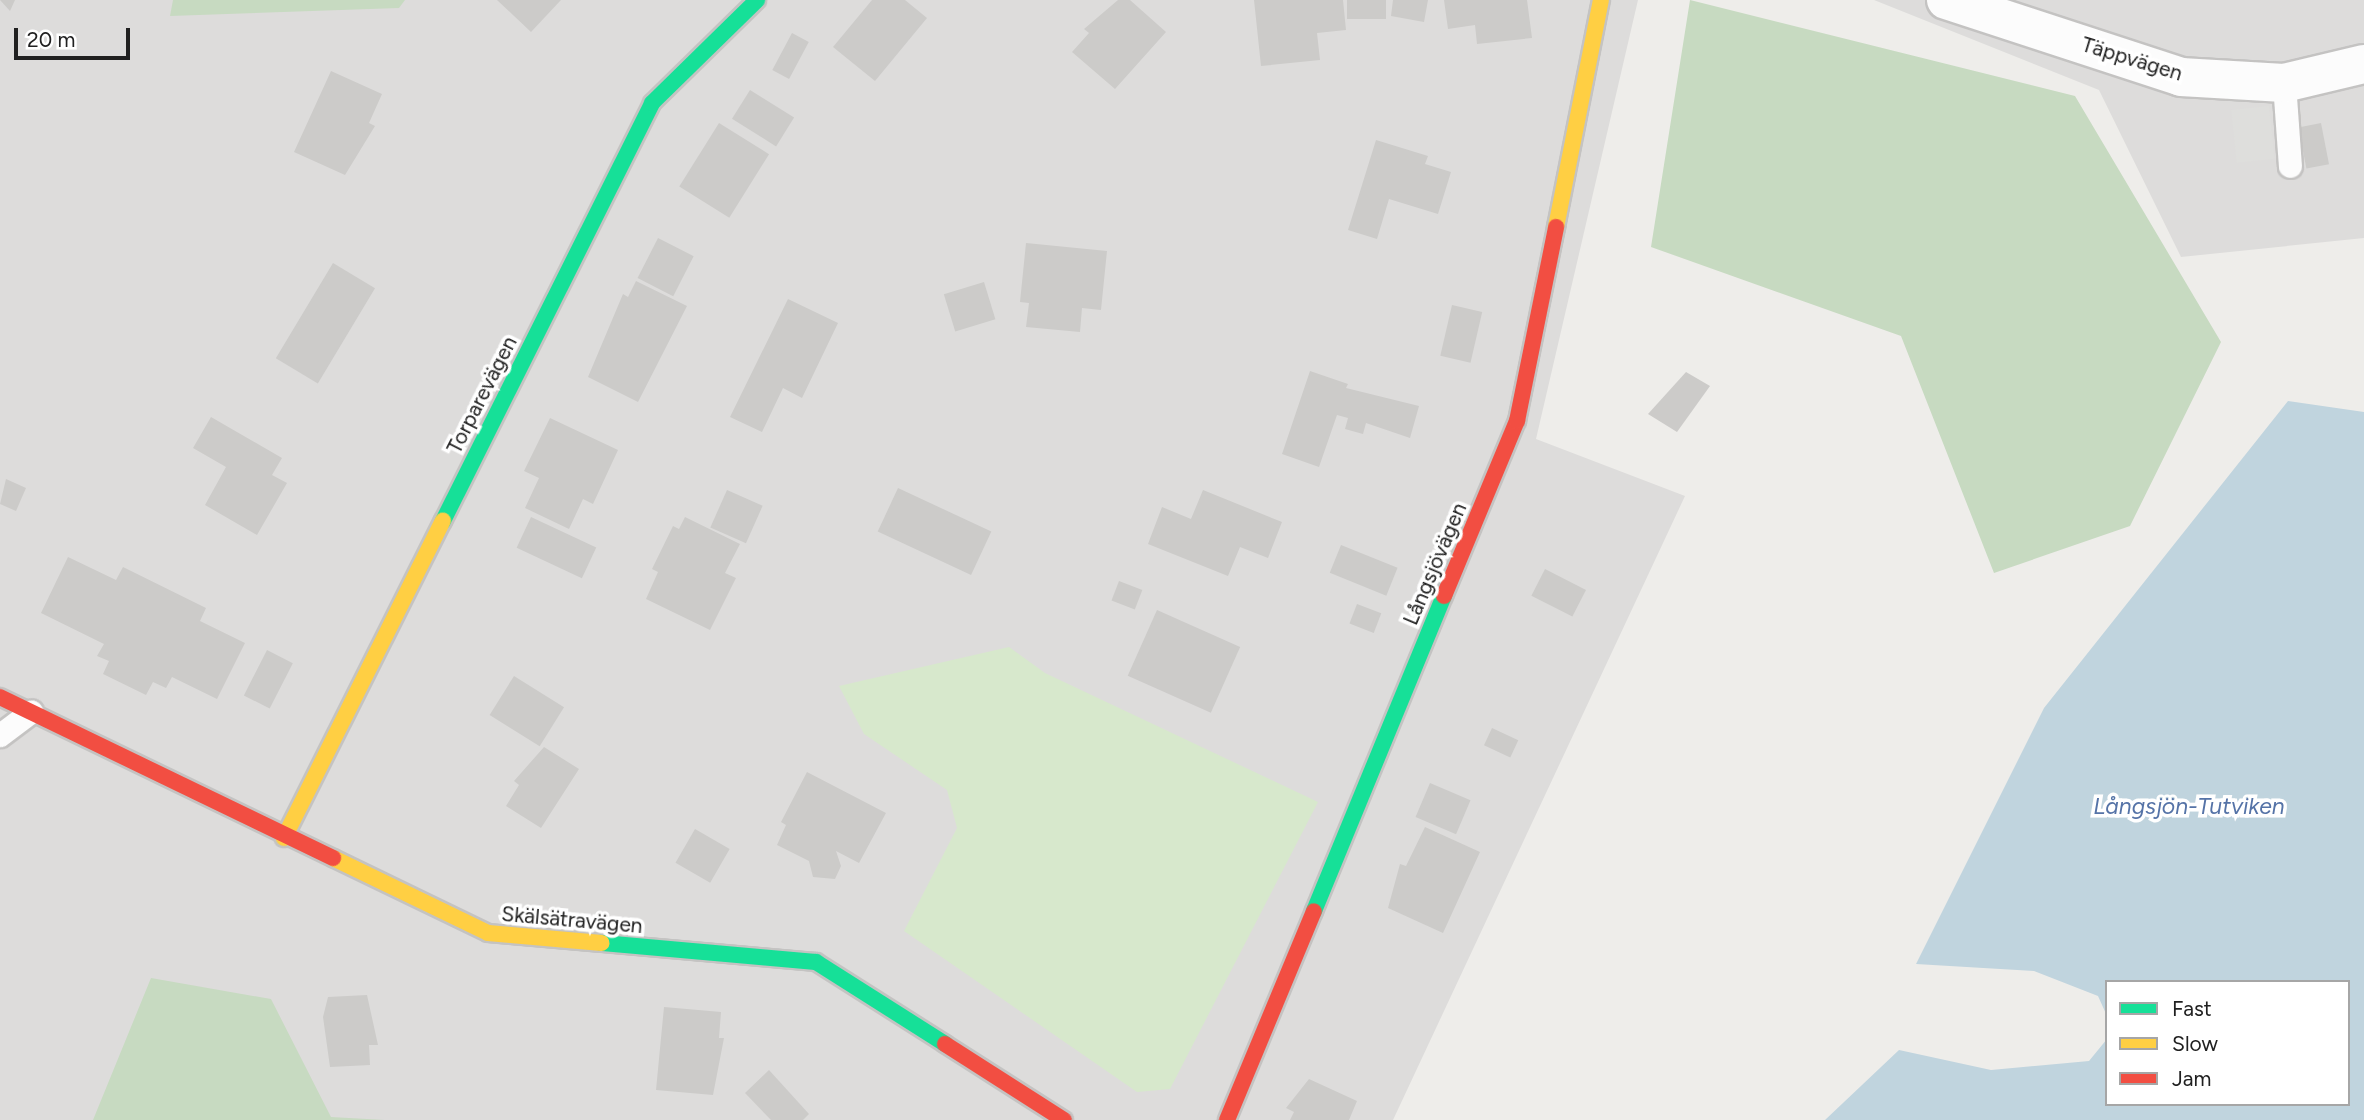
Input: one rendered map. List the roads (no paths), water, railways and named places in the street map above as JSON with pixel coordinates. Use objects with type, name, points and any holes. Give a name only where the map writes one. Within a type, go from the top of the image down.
[{"type":"street","name":"Torparevägen","points":[[284,838],[652,103],[757,0]]},
{"type":"street","name":"Långsjövägen","points":[[1227,1120],[1517,421],[1601,0]]},
{"type":"street","name":"Täppvägen","points":[[1946,0],[2181,77],[2284,83],[2364,64]]},
{"type":"street","name":"Skälsätravägen","points":[[0,697],[284,838],[488,933],[816,962],[1064,1120]]},
{"type":"lane","points":[[2284,83],[2279,130],[2290,166]]},
{"type":"lane","points":[[0,735],[31,712]]},
{"type":"water","name":"Långsjön-Tutviken","points":[[2288,401],[2364,412],[2364,1120],[1825,1120],[1899,1050],[1991,1070],[2089,1061],[2105,1041],[2105,1106],[2350,1106],[2350,980],[2105,980],[2105,1012],[2098,996],[2034,971],[1916,964],[2044,708]]}]
